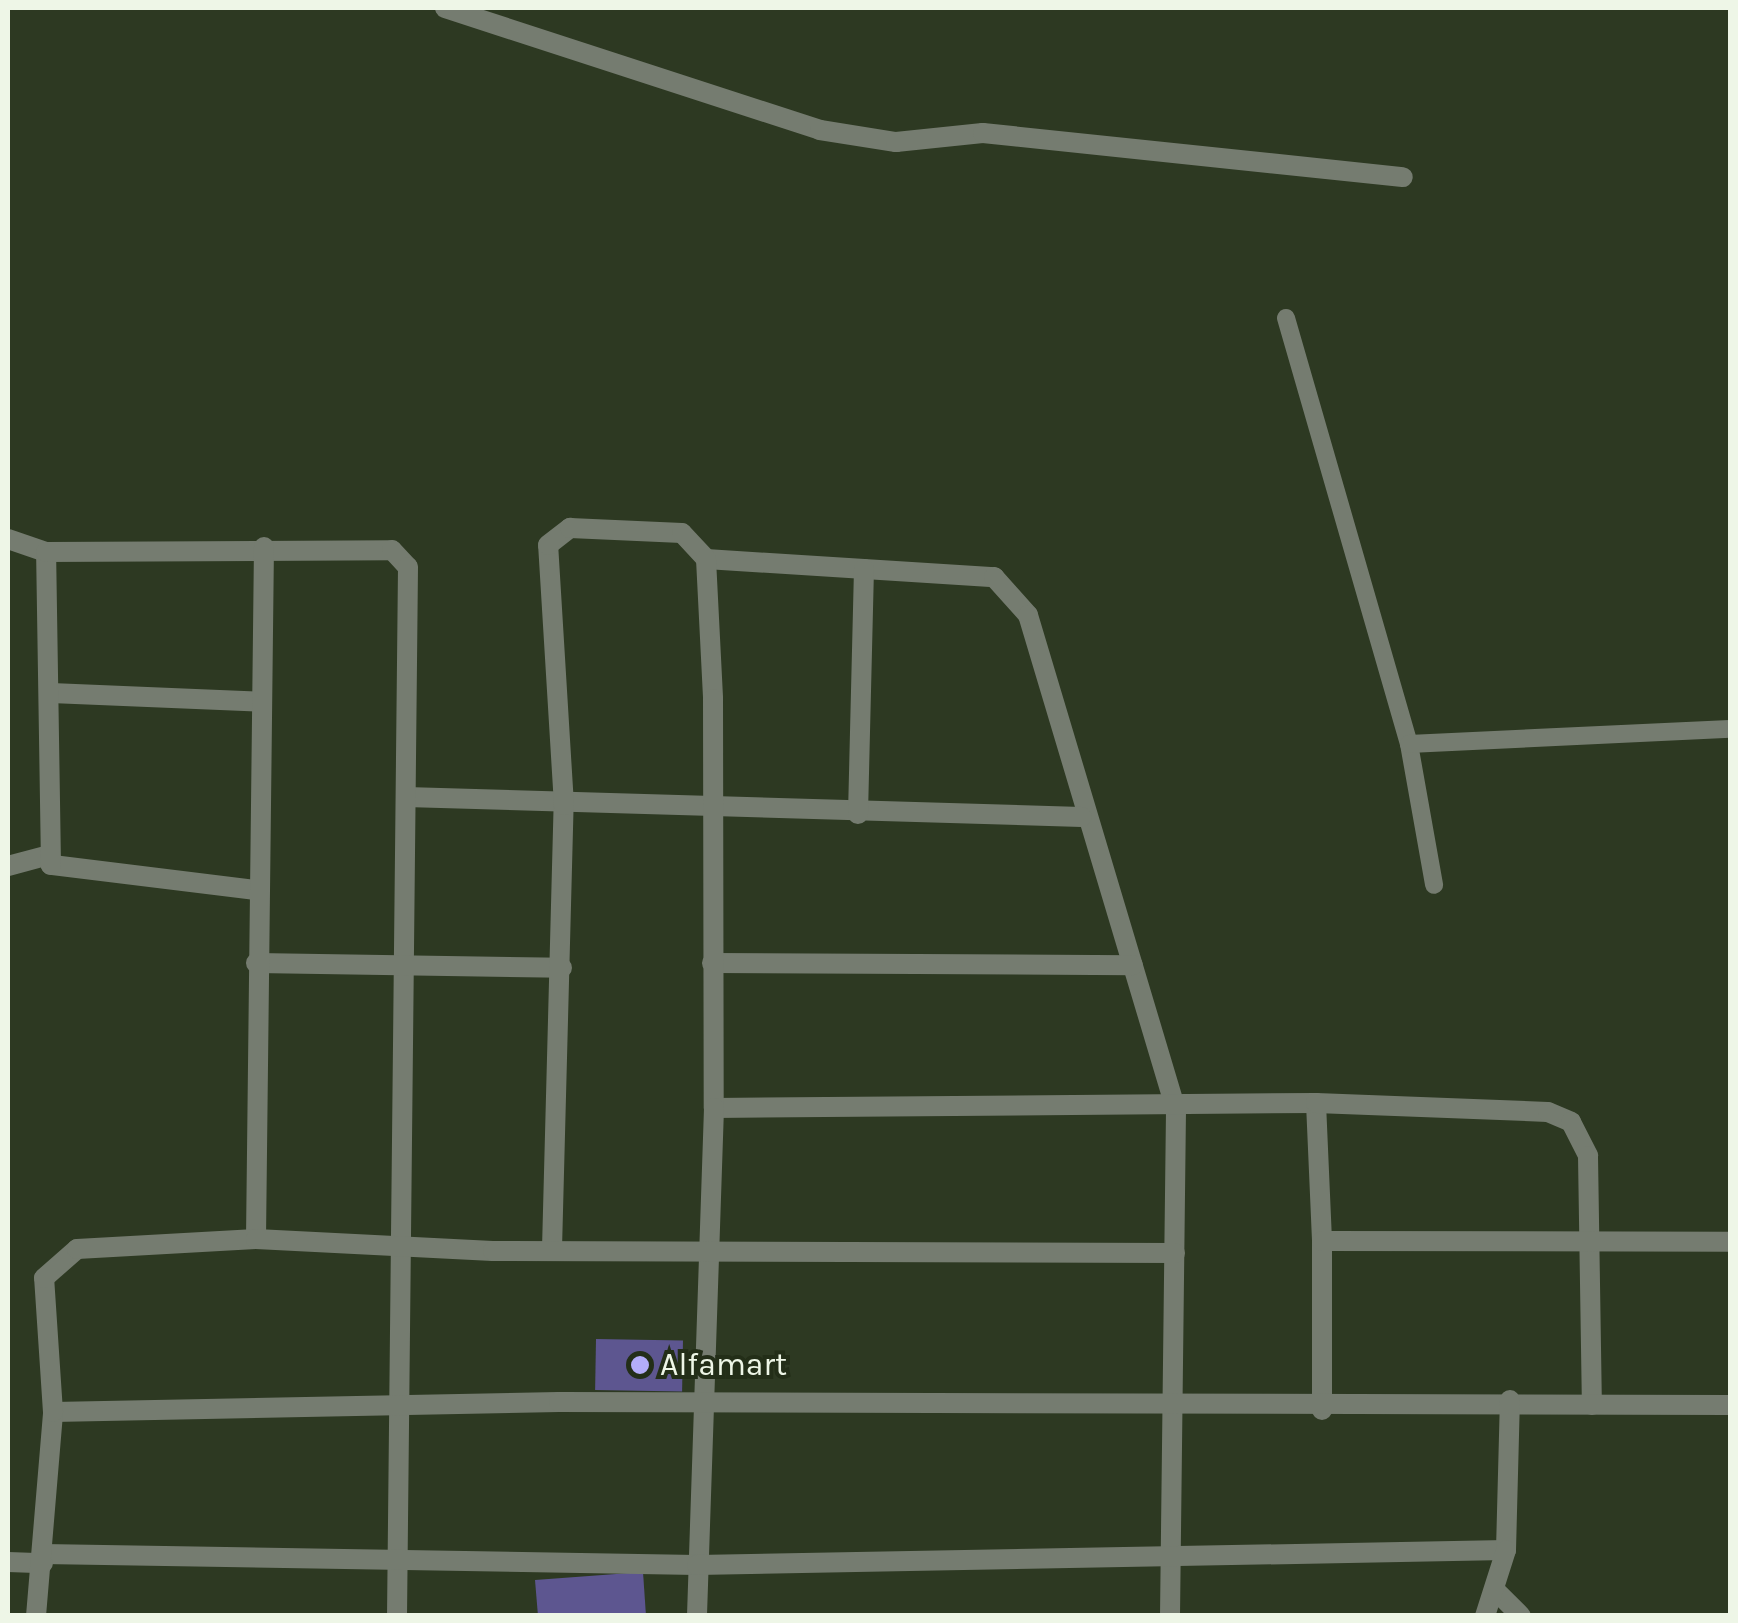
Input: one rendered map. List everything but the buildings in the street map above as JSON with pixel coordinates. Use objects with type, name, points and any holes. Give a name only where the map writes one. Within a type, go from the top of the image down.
[{"type":"street","points":[[444,8],[820,130],[896,142],[983,133],[1403,177]]},
{"type":"street","points":[[552,1248],[564,806],[548,545],[570,528],[682,533],[706,559],[712,963],[711,1254],[697,1616]]},
{"type":"street","points":[[8,539],[46,552],[264,547],[404,556],[406,797],[402,960],[408,1248],[397,1616]]},
{"type":"street","points":[[256,1239],[256,890],[264,547]]},
{"type":"street","points":[[46,552],[51,693],[49,855],[62,870],[256,890]]},
{"type":"street","points":[[706,559],[864,569],[1008,585],[1028,615],[1082,818],[1133,965],[1176,1110],[1177,1408],[1168,1558],[1170,1616]]},
{"type":"street","points":[[858,814],[864,569]]},
{"type":"street","points":[[51,693],[262,702]]},
{"type":"street","points":[[406,797],[564,806],[1082,818]]},
{"type":"street","points":[[8,866],[49,855]]},
{"type":"street","points":[[256,963],[402,960],[562,968]]},
{"type":"street","points":[[712,963],[1133,965]]},
{"type":"street","points":[[714,1108],[1176,1110],[1316,1103],[1548,1112],[1571,1122],[1588,1156],[1592,1404]]},
{"type":"street","points":[[1316,1103],[1322,1241],[1322,1410]]},
{"type":"street","points":[[36,1616],[53,1412],[44,1278],[53,1266],[91,1244],[256,1239],[408,1248],[711,1254],[1175,1253]]},
{"type":"street","points":[[1322,1241],[1730,1242]]},
{"type":"street","points":[[53,1412],[404,1410],[559,1402],[707,1408],[1322,1410],[1510,1400],[1730,1405]]},
{"type":"street","points":[[1484,1616],[1496,1592],[1506,1550],[1510,1400]]},
{"type":"street","points":[[8,1562],[396,1557],[697,1565],[1506,1550]]},
{"type":"street","points":[[1496,1592],[1521,1616]]},
{"type":"lane","points":[[1286,318],[1410,744],[1434,884]]},
{"type":"lane","points":[[1410,744],[1730,728]]},
{"type":"place","name":"Alfamart","points":[[640,1365]]}]
